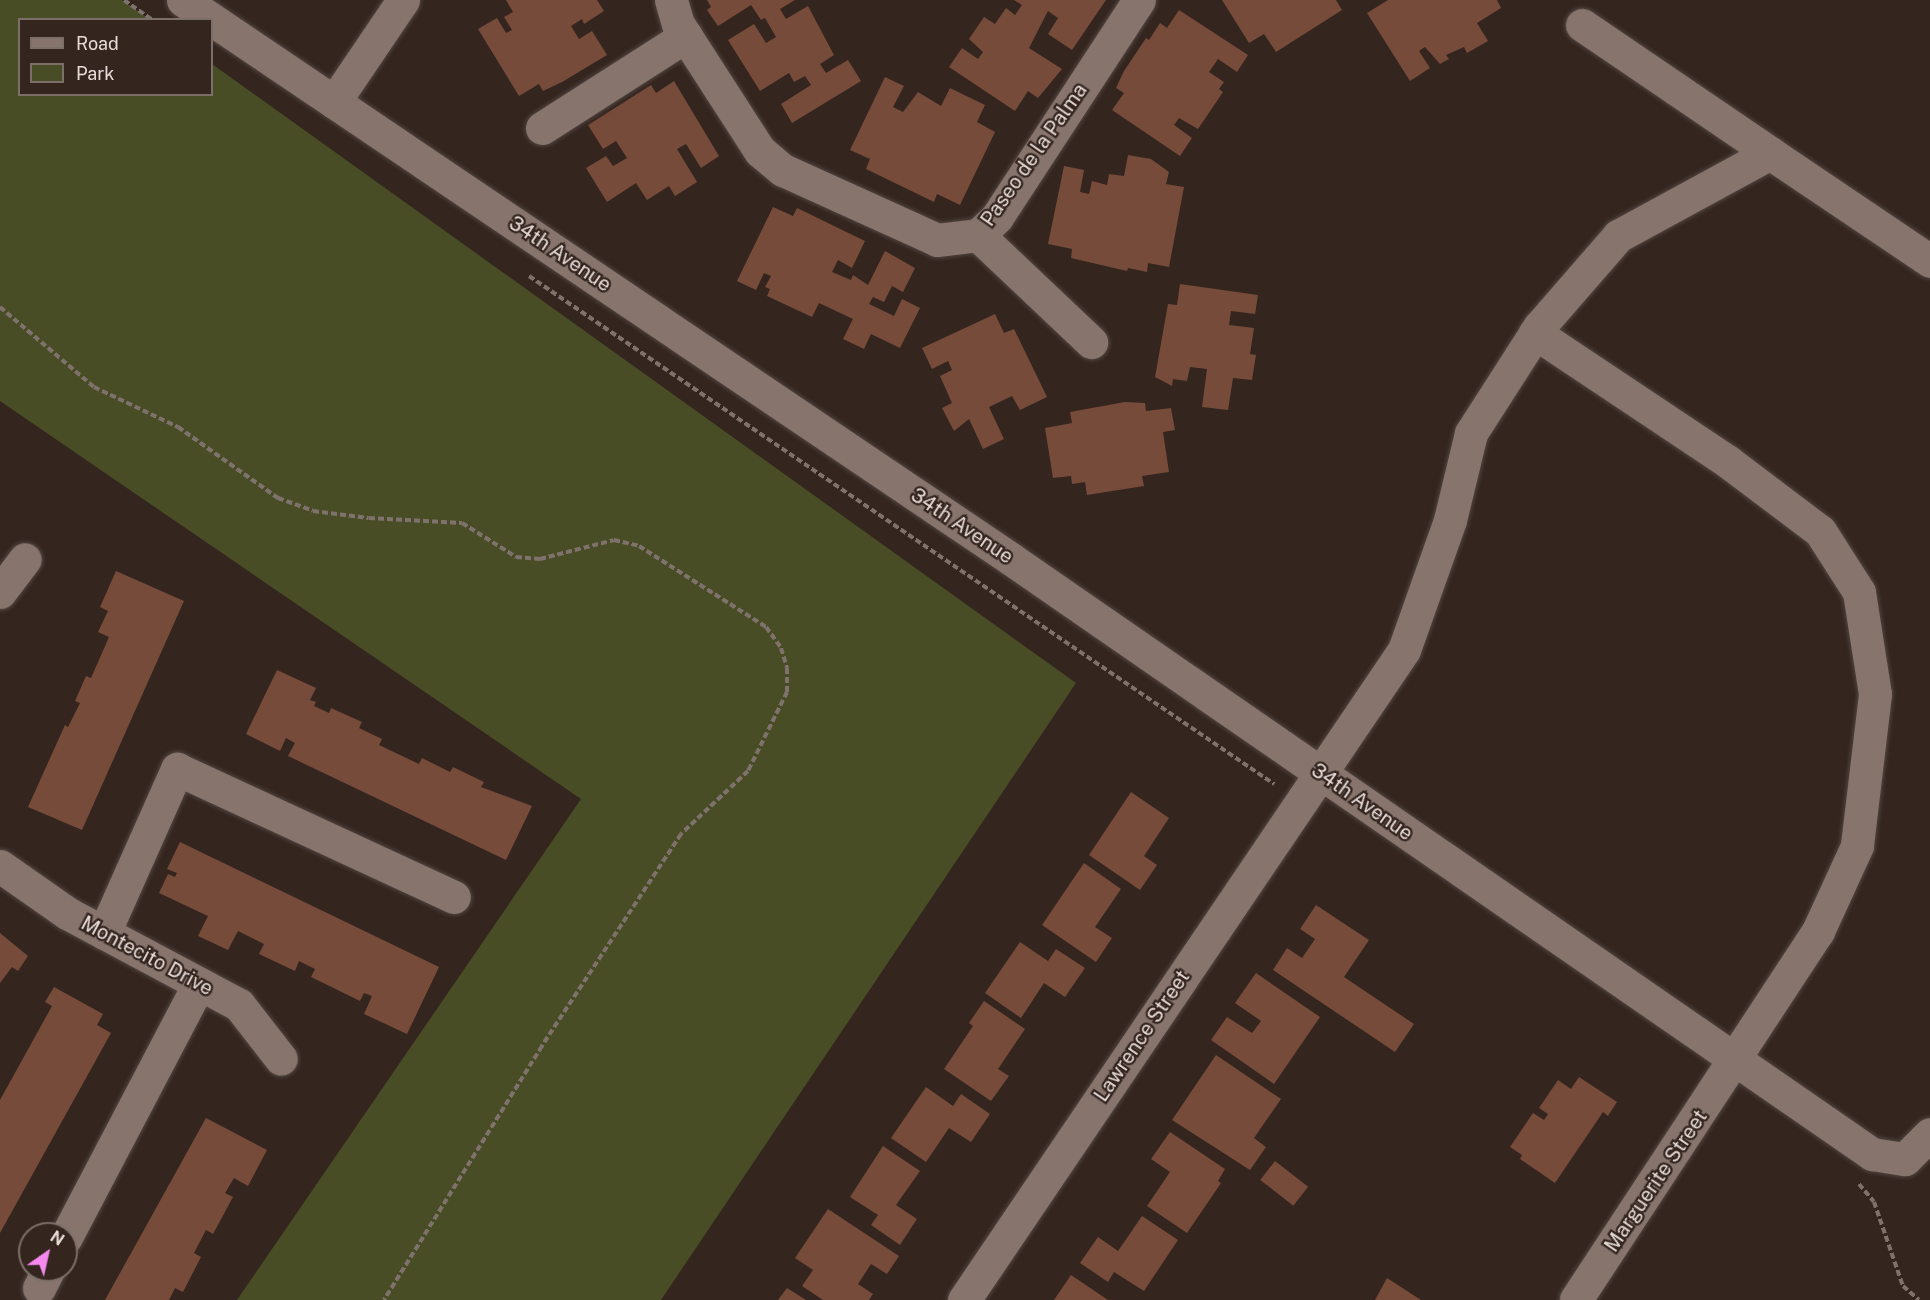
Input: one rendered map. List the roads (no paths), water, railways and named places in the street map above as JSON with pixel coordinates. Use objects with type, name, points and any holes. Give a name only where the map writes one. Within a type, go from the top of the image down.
[{"type":"street","name":"34th Avenue","points":[[183,0],[210,18]]},
{"type":"street","points":[[334,102],[403,0]]},
{"type":"street","name":"Paseo de la Palma","points":[[671,0],[686,36],[760,151],[783,170],[937,240],[978,236],[997,217],[1140,0]]},
{"type":"street","name":"34th Avenue","points":[[213,20],[1320,773],[1872,1154],[1905,1159],[1930,1134]]},
{"type":"street","points":[[1582,25],[1930,261]]},
{"type":"street","points":[[542,128],[686,36]]},
{"type":"street","name":"Lawrence Street","points":[[964,1300],[1404,650],[1450,520],[1471,433],[1535,333],[1618,236],[1770,153]]},
{"type":"street","points":[[978,236],[1091,342]]},
{"type":"street","name":"Marguerite Street","points":[[1535,333],[1727,461],[1820,531],[1859,592],[1875,694],[1857,846],[1818,931],[1736,1062],[1576,1300]]},
{"type":"street","points":[[0,592],[25,559]]},
{"type":"street","points":[[104,933],[177,769],[454,897]]},
{"type":"street","name":"Montecito Drive","points":[[0,866],[67,912],[239,1005],[281,1059]]},
{"type":"street","points":[[74,1222],[199,984]]}]
